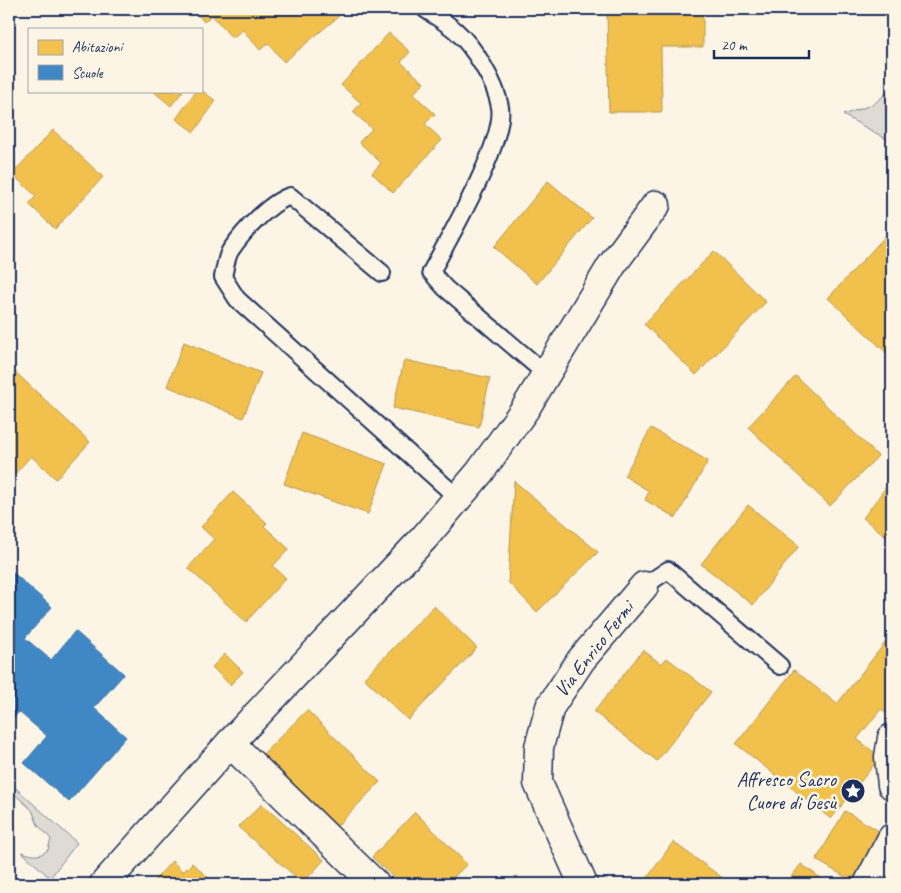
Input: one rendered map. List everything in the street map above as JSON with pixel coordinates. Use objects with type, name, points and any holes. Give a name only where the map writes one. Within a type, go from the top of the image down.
[{"type":"street","points":[[104,884],[230,743],[424,538],[458,498],[525,409],[612,265],[656,205]]},
{"type":"street","name":"Via Enrico Fermi","points":[[583,884],[538,783],[539,747],[550,706],[581,660],[644,586]]},
{"type":"street","points":[[892,738],[888,757],[892,785]]},
{"type":"street","points":[[230,743],[375,884]]},
{"type":"street","points":[[868,884],[892,838]]},
{"type":"lane","points":[[425,9],[457,32],[488,74],[500,108],[495,143],[460,219],[431,272],[445,288],[546,374]]},
{"type":"lane","points":[[382,273],[290,196],[279,200],[263,214],[229,252],[222,277],[236,299],[458,498]]},
{"type":"lane","points":[[644,586],[668,570],[780,666]]},
{"type":"shaded area","points":[[892,88],[892,142],[843,115],[874,104]]},
{"type":"shaded area","points":[[9,782],[77,843],[50,878],[22,852],[33,855],[42,854],[48,850],[51,839],[38,825],[32,810],[9,789]]},
{"type":"building: Abitazioni","points":[[193,9],[332,9],[339,16],[284,62],[268,43],[260,50],[243,30],[232,38],[212,15],[204,22]]},
{"type":"building: Abitazioni","points":[[703,10],[703,47],[661,47],[662,112],[609,112],[607,12]]},
{"type":"building: Abitazioni","points":[[389,33],[410,52],[401,62],[424,83],[413,94],[435,114],[425,124],[442,140],[393,193],[372,173],[381,163],[359,142],[372,129],[353,112],[361,103],[341,85]]},
{"type":"building: Abitazioni","points":[[202,91],[216,101],[194,132],[176,119],[195,92]]},
{"type":"building: Abitazioni","points":[[154,92],[182,92],[171,106]]},
{"type":"building: Abitazioni","points":[[53,130],[103,177],[55,229],[29,204],[36,196],[12,174]]},
{"type":"building: Abitazioni","points":[[548,181],[592,218],[537,284],[494,247]]},
{"type":"building: Abitazioni","points":[[892,229],[892,358],[828,298]]},
{"type":"building: Abitazioni","points":[[714,251],[766,302],[696,375],[644,324]]},
{"type":"building: Abitazioni","points":[[184,342],[261,373],[243,418],[167,386]]},
{"type":"building: Abitazioni","points":[[404,360],[490,378],[479,427],[393,408]]},
{"type":"building: Abitazioni","points":[[11,368],[90,442],[56,479],[31,456],[9,480],[9,371]]},
{"type":"building: Abitazioni","points":[[796,376],[878,456],[830,506],[748,427]]},
{"type":"building: Abitazioni","points":[[651,428],[708,461],[676,518],[645,500],[649,491],[624,476]]},
{"type":"building: Abitazioni","points":[[302,433],[387,464],[368,514],[284,484]]},
{"type":"building: Abitazioni","points":[[892,479],[892,541],[863,518]]},
{"type":"building: Abitazioni","points":[[514,481],[598,552],[537,612],[508,582]]},
{"type":"building: Abitazioni","points":[[233,492],[267,523],[264,526],[289,549],[273,566],[286,578],[246,622],[188,568],[214,539],[201,527]]},
{"type":"building: Abitazioni","points":[[748,505],[799,546],[753,605],[701,564]]},
{"type":"building: Abitazioni","points":[[434,606],[477,648],[408,720],[364,678]]},
{"type":"building: Abitazioni","points":[[892,634],[892,711],[889,715],[881,709],[857,739],[880,757],[831,819],[736,744],[794,670],[837,704]]},
{"type":"building: Abitazioni","points":[[643,650],[661,664],[667,658],[711,692],[657,761],[594,712]]},
{"type":"building: Abitazioni","points":[[225,654],[243,672],[230,685],[212,667]]},
{"type":"building: Abitazioni","points":[[307,710],[380,782],[337,826],[263,754]]},
{"type":"building: Abitazioni","points":[[262,804],[324,860],[303,883],[238,827]]},
{"type":"building: Abitazioni","points":[[845,811],[884,834],[856,883],[816,860]]},
{"type":"building: Abitazioni","points":[[415,812],[467,864],[447,884],[400,884],[372,857]]},
{"type":"building: Abitazioni","points":[[673,842],[731,884],[643,884]]},
{"type":"building: Abitazioni","points":[[172,861],[183,872],[192,863],[215,884],[151,884]]},
{"type":"building: Abitazioni","points":[[801,864],[829,884],[786,884]]},
{"type":"building: Abitazioni","points":[[892,865],[892,884],[881,884]]},
{"type":"building: Scuole","points":[[9,569],[52,607],[25,638],[51,660],[75,631],[124,674],[94,708],[126,737],[69,802],[24,763],[47,736],[19,712],[9,723]]},
{"type":"place","name":"Affresco Sacro Cuore di Gesù","points":[[853,791]]}]
